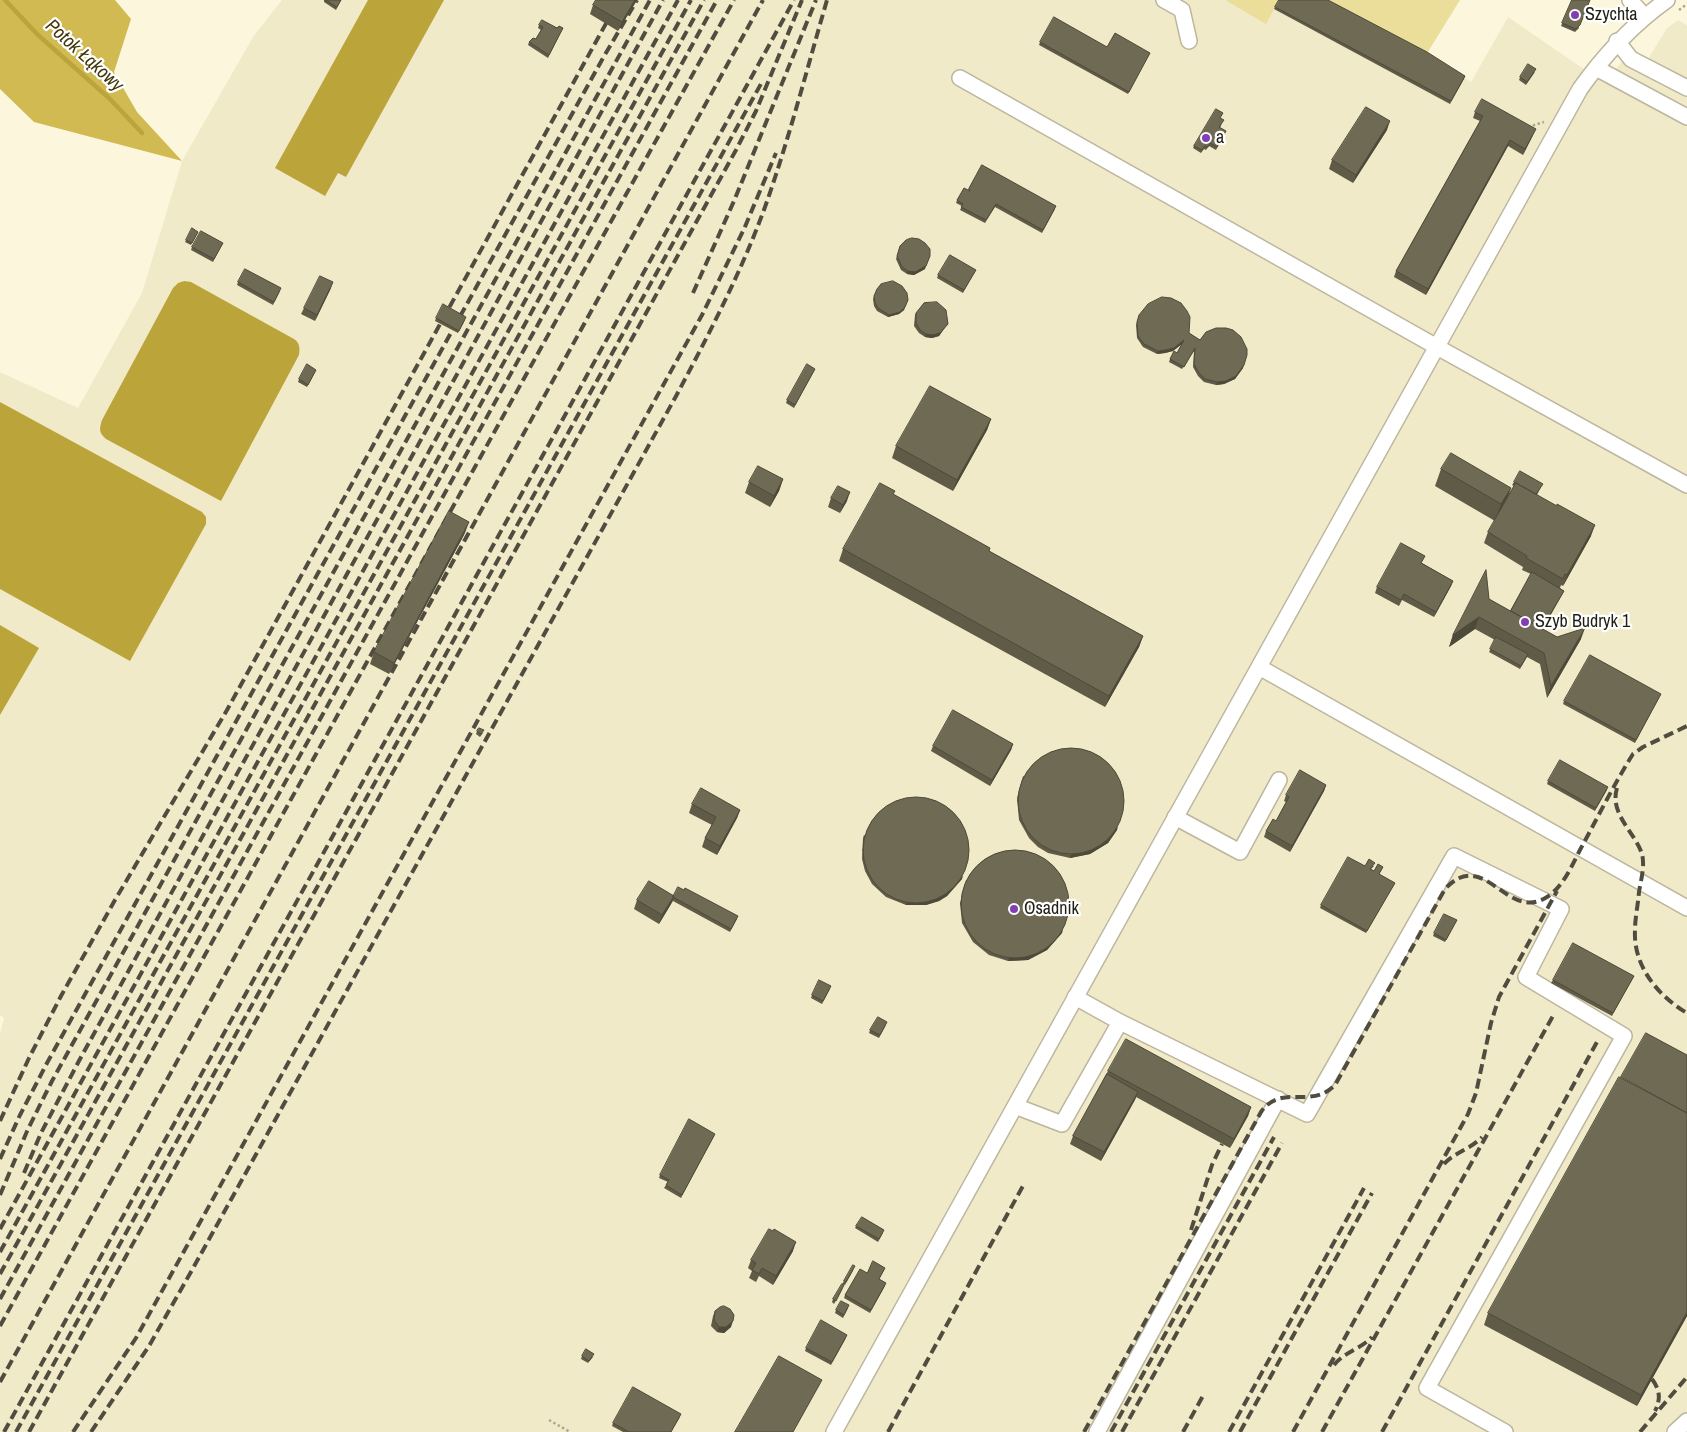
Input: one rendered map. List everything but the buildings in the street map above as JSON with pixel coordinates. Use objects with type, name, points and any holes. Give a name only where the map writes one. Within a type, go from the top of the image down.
[{"type":"lane","points":[[1164,0],[1182,10],[1188,41]]},
{"type":"lane","points":[[1630,0],[1644,16]]},
{"type":"lane","points":[[834,1432],[1580,89],[1617,41],[1644,16],[1667,0]]},
{"type":"lane","points":[[1617,41],[1631,59],[1687,88]]},
{"type":"lane","points":[[1596,68],[1687,117]]},
{"type":"lane","points":[[960,78],[1687,486]]},
{"type":"lane","points":[[1259,667],[1687,908]]},
{"type":"lane","points":[[1175,817],[1240,852],[1279,780]]},
{"type":"lane","points":[[1075,997],[1120,1022],[1307,1114],[1454,856],[1561,909],[1526,978],[1624,1036],[1427,1388],[1505,1432]]},
{"type":"lane","points":[[1015,1106],[1062,1124],[1120,1022]]},
{"type":"lane","points":[[1097,1432],[1278,1099]]},
{"type":"lane","points":[[1675,1432],[1687,1420]]},
{"type":"path","points":[[550,1420],[570,1432]]},
{"type":"shaded area","points":[[0,0],[115,0],[131,19],[114,72],[137,112],[182,161],[34,122],[0,89]]},
{"type":"shaded area","points":[[282,0],[1225,0],[1266,23],[1279,0],[1426,55],[1471,82],[1508,17],[1604,83],[1630,52],[1648,59],[1667,28],[1678,20],[1687,25],[1687,1432],[0,1432],[0,1034],[4,1018],[0,1015],[0,372],[78,408],[142,293],[182,161],[253,37]]},
{"type":"shaded area","points":[[368,0],[444,0],[346,177],[338,173],[325,196],[275,168]]},
{"type":"shaded area","points":[[1225,0],[1279,0],[1266,24]]},
{"type":"shaded area","points":[[1322,0],[1460,0],[1426,55]]},
{"type":"shaded area","points":[[184,281],[191,282],[294,339],[299,346],[299,355],[221,501],[106,439],[100,431],[102,420],[173,288],[178,283]]},
{"type":"shaded area","points":[[0,402],[202,512],[206,517],[206,524],[130,661],[0,589]]},
{"type":"shaded area","points":[[0,625],[39,648],[0,715]]},
{"type":"waterway","name":"Potok Łąkowy","points":[[5,0],[38,35],[110,99],[142,133]]},
{"type":"railway","points":[[0,1121],[29,1058],[61,996],[227,710],[619,0]]},
{"type":"railway","points":[[0,1159],[47,1063],[603,58],[637,0]]},
{"type":"railway","points":[[0,1195],[28,1129],[52,1081],[650,0]]},
{"type":"railway","points":[[24,1173],[41,1133],[80,1059],[663,0]]},
{"type":"railway","points":[[0,1229],[678,0]]},
{"type":"railway","points":[[0,1252],[691,0]]},
{"type":"railway","points":[[0,1274],[704,0]]},
{"type":"railway","points":[[0,1299],[717,0]]},
{"type":"railway","points":[[0,1326],[734,0]]},
{"type":"railway","points":[[0,1382],[763,0]]},
{"type":"railway","points":[[4,1432],[794,0]]},
{"type":"railway","points":[[29,1432],[736,150],[756,111],[802,0]]},
{"type":"railway","points":[[693,293],[734,201],[816,0]]},
{"type":"railway","points":[[91,1432],[149,1346],[192,1270],[700,351],[756,232],[790,130],[827,0]]},
{"type":"railway","points":[[16,1432],[762,82]]},
{"type":"railway","points":[[73,1432],[136,1338],[702,315],[744,229],[776,153]]},
{"type":"railway","points":[[1084,1432],[1261,1112],[1278,1099],[1316,1096],[1326,1092],[1335,1085],[1445,889],[1459,878],[1472,876],[1484,879],[1519,901],[1532,902],[1547,897],[1567,875],[1633,754],[1643,747],[1687,726]]},
{"type":"railway","points":[[1617,788],[1615,797],[1620,815],[1639,846],[1643,859],[1635,925],[1635,943],[1638,956],[1649,979],[1657,989],[1687,1013]]},
{"type":"railway","points":[[1293,1432],[1468,1114],[1476,1093],[1491,1023],[1499,997],[1557,891]]},
{"type":"railway","points":[[1322,1432],[1554,1014]]},
{"type":"railway","points":[[1382,1432],[1597,1042]]},
{"type":"railway","points":[[1111,1432],[1274,1137]]},
{"type":"railway","points":[[1444,1164],[1482,1137]]},
{"type":"railway","points":[[1122,1432],[1282,1143]]},
{"type":"railway","points":[[1191,1230],[1212,1165],[1222,1144]]},
{"type":"railway","points":[[888,1432],[1024,1184]]},
{"type":"railway","points":[[1229,1432],[1364,1188]]},
{"type":"railway","points":[[1240,1432],[1372,1193]]},
{"type":"railway","points":[[1334,1365],[1372,1337]]},
{"type":"railway","points":[[1640,1432],[1687,1377]]},
{"type":"railway","points":[[1652,1379],[1659,1395],[1655,1411]]},
{"type":"railway","points":[[1183,1432],[1204,1394]]},
{"type":"place","name":"Szychta","points":[[1575,15]]},
{"type":"place","name":"a","points":[[1206,138]]},
{"type":"place","name":"Szyb Budryk 1","points":[[1525,622]]},
{"type":"place","name":"Osadnik","points":[[1014,909]]}]
